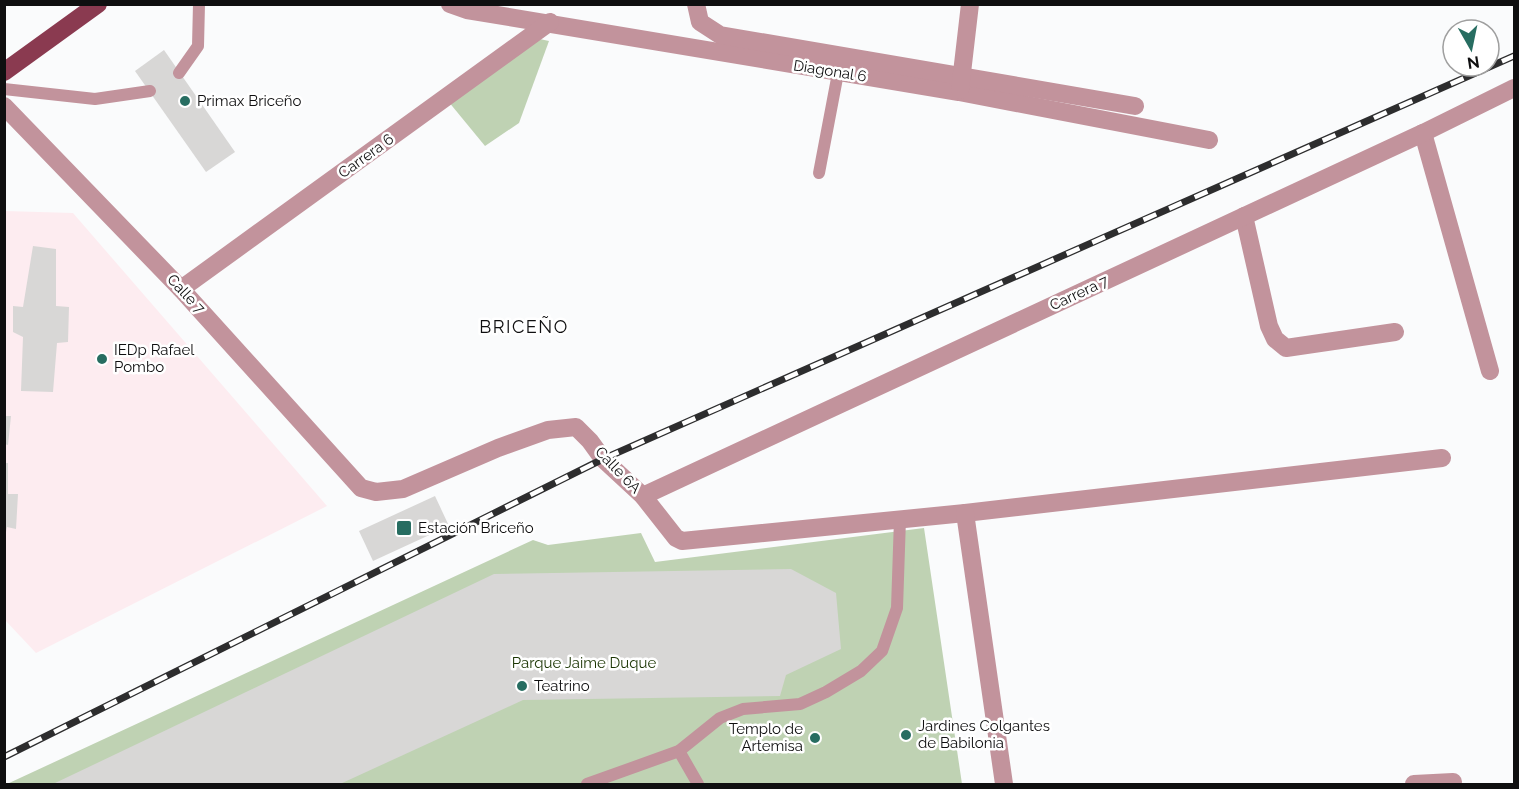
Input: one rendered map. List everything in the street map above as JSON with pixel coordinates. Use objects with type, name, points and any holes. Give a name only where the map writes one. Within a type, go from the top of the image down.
[{"type":"main road","points":[[4,72],[98,4]]},
{"type":"street","name":"Diagonal 6","points":[[450,4],[838,73],[961,85],[1209,140]]},
{"type":"street","points":[[696,4],[700,22],[720,35],[961,85],[1135,106]]},
{"type":"street","points":[[961,85],[970,4]]},
{"type":"street","name":"Carrera 6","points":[[182,289],[550,22]]},
{"type":"street","name":"Carrera 7","points":[[643,496],[1515,88]]},
{"type":"street","name":"Calle 7","points":[[4,106],[182,289],[361,488]]},
{"type":"street","points":[[1423,133],[1490,371]]},
{"type":"street","points":[[1244,216],[1269,326],[1275,339],[1286,348],[1395,332]]},
{"type":"street","name":"Calle 6A","points":[[361,488],[376,492],[403,489],[548,429],[576,427],[603,459],[643,496],[676,537],[682,541],[900,519]]},
{"type":"street","points":[[900,519],[1442,458]]},
{"type":"street","points":[[964,513],[1004,784]]},
{"type":"street","points":[[1414,784],[1453,782]]},
{"type":"lane","points":[[179,73],[198,46],[199,4]]},
{"type":"lane","points":[[819,173],[838,73]]},
{"type":"lane","points":[[4,89],[95,99],[150,91]]},
{"type":"lane","points":[[587,784],[679,751],[720,718],[742,709],[800,704],[826,693],[861,671],[882,651],[897,608],[900,519]]},
{"type":"lane","points":[[679,751],[698,784]]},
{"type":"shaded area","name":"IEDp Rafael Pombo","points":[[5,211],[73,213],[327,506],[36,653],[5,620]]},
{"type":"green space","points":[[535,38],[549,41],[519,123],[485,146],[448,101]]},
{"type":"green space","name":"Parque Jaime Duque","points":[[924,528],[962,784],[7,784],[533,540],[548,545],[641,533],[655,562]]},
{"type":"building","points":[[164,50],[235,152],[206,172],[135,71]]},
{"type":"building","points":[[33,246],[56,249],[56,306],[69,307],[68,342],[57,343],[53,392],[21,391],[23,337],[13,332],[13,306],[23,307]]},
{"type":"building","points":[[4,416],[11,416],[8,445],[4,444]]},
{"type":"building","points":[[4,463],[8,463],[8,494],[18,494],[16,529],[7,527],[6,532]]},
{"type":"building","name":"Estación Briceño","points":[[435,496],[449,526],[373,561],[359,531]]},
{"type":"building","name":"Teatrino","points":[[791,569],[836,593],[841,649],[786,675],[780,696],[523,700],[340,784],[53,784],[494,574]]},
{"type":"railway","points":[[4,757],[603,459],[1514,56]]},
{"type":"place","name":"Primax Briceño","points":[[185,101]]},
{"type":"place","name":"IEDp Rafael Pombo","points":[[102,359]]},
{"type":"place","name":"Estación Briceño","points":[[404,528]]},
{"type":"place","name":"Teatrino","points":[[522,686]]},
{"type":"place","name":"Jardines Colgantes de Babilonia","points":[[906,735]]},
{"type":"place","name":"Templo de Artemisa","points":[[815,738]]},
{"type":"district","name":"BRICEÑO","points":[[524,327]]}]
